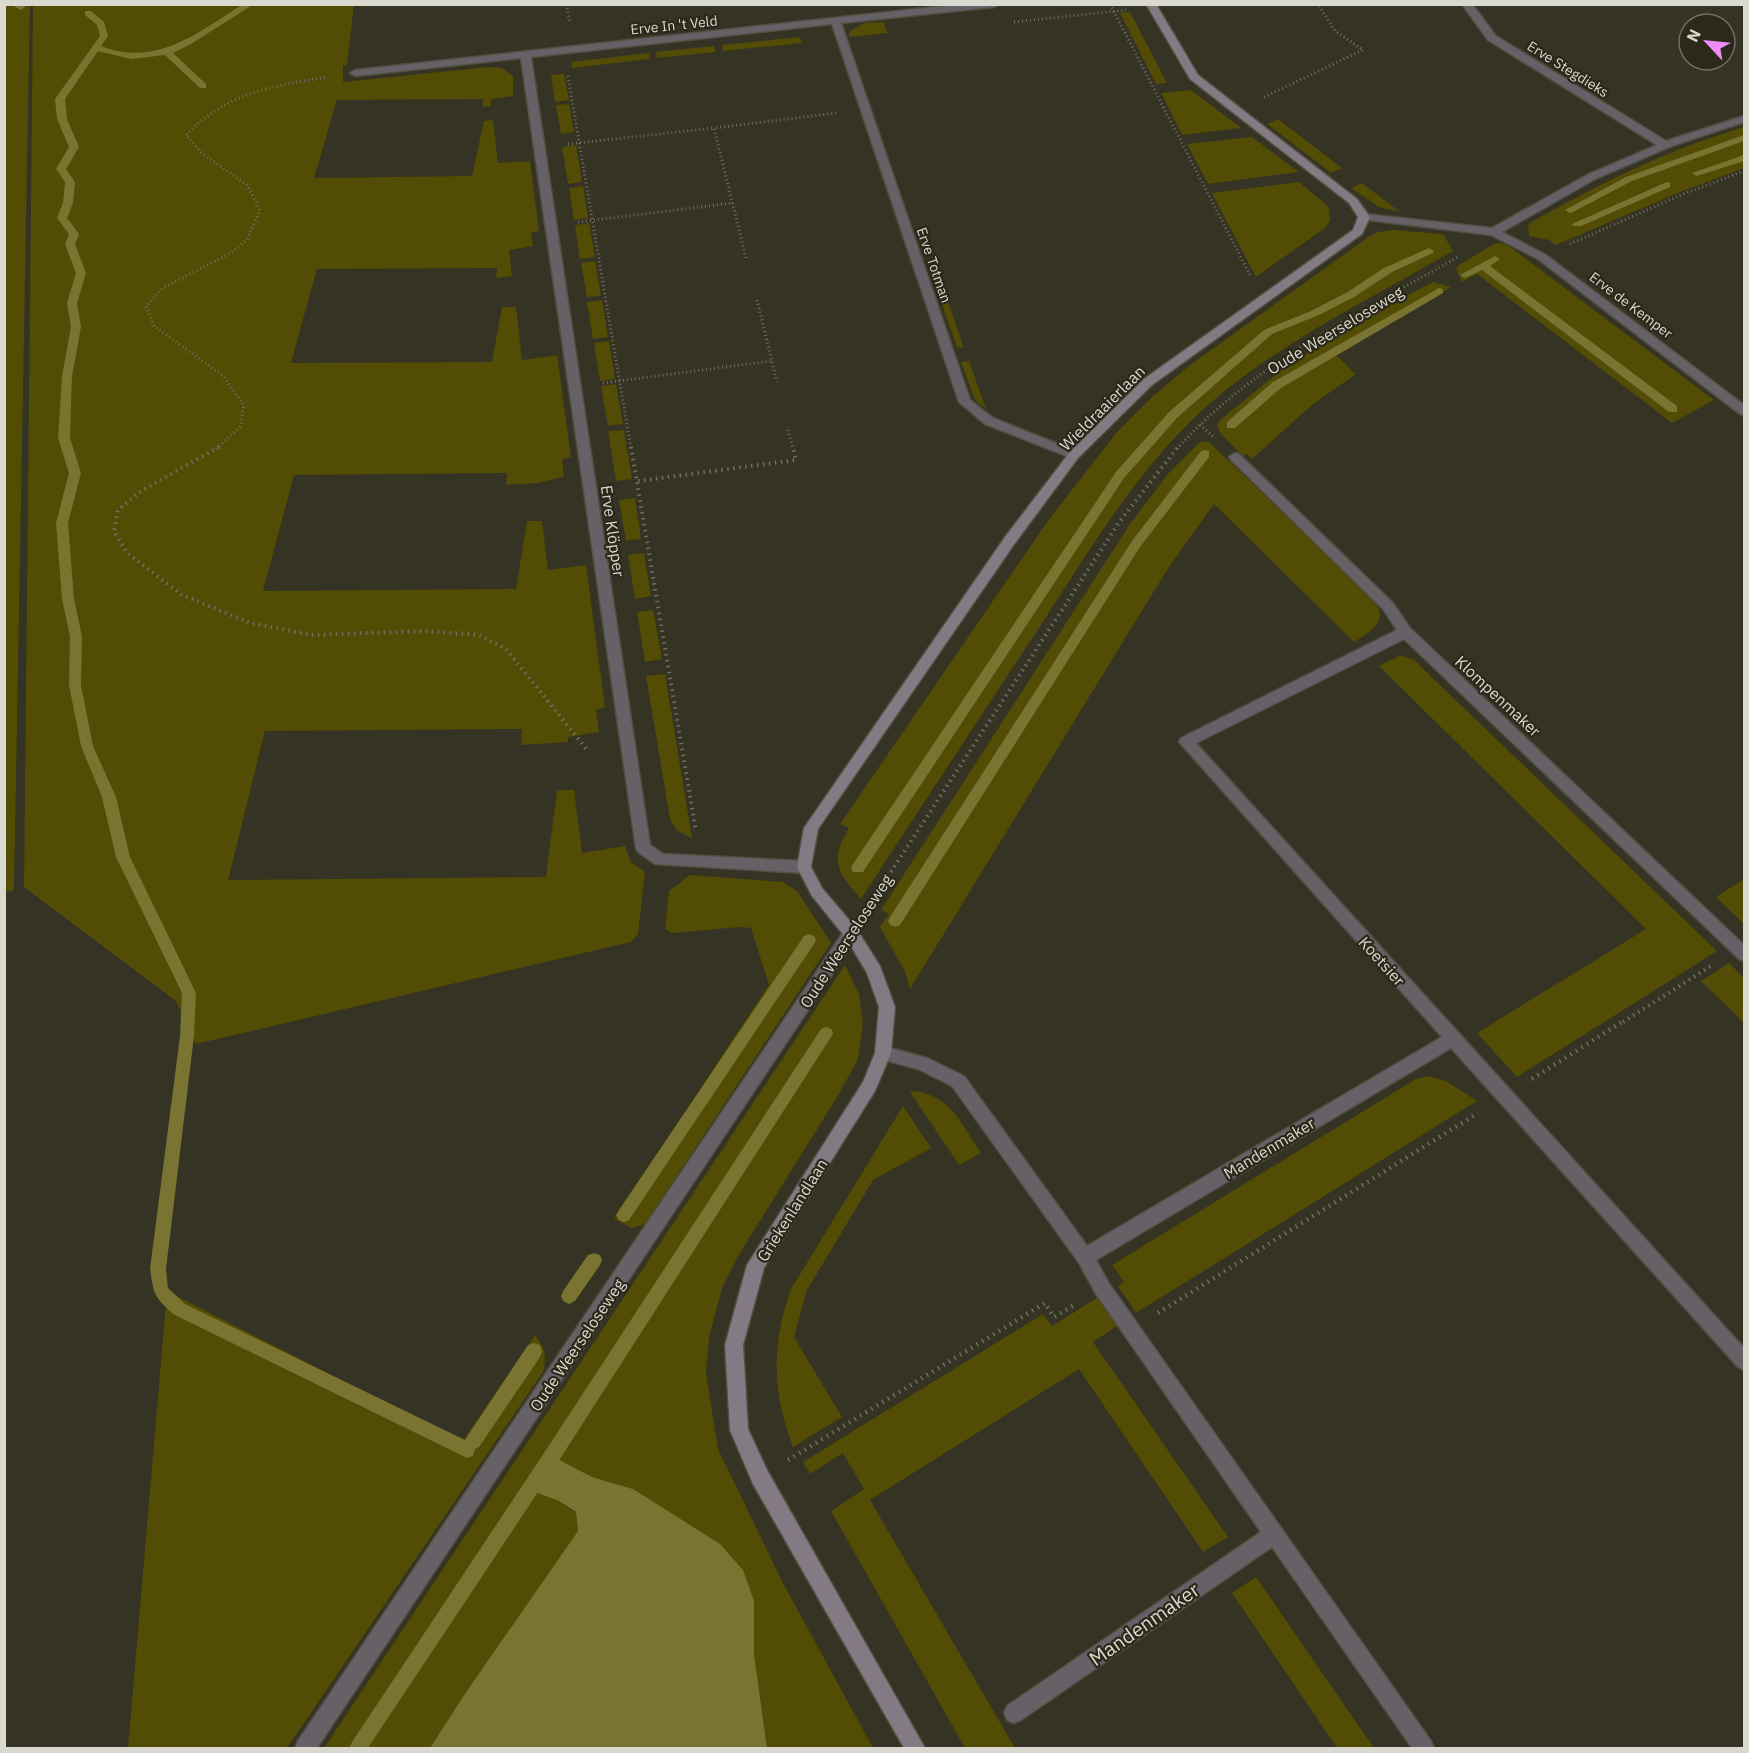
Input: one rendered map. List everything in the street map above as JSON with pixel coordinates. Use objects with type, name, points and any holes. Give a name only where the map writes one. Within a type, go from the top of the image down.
[{"type":"street","name":"Erve In 't Veld","points":[[356,72],[526,56],[994,4]]},
{"type":"street","points":[[1151,4],[1194,77],[1353,201],[1364,217],[1494,232],[1591,177],[1665,145],[1744,119]]},
{"type":"street","name":"Erve Stegdieks","points":[[1467,4],[1492,38],[1665,145]]},
{"type":"street","name":"Erve Totman","points":[[836,22],[964,402],[989,421],[1074,455]]},
{"type":"street","name":"Erve Klöpper","points":[[526,56],[643,848],[660,860],[804,867]]},
{"type":"street","name":"Wieldraaierlaan","points":[[804,867],[811,828],[1010,540],[1074,455],[1148,382],[1358,232],[1364,217]]},
{"type":"street","name":"Erve de Kemper","points":[[1494,232],[1542,256],[1744,411]]},
{"type":"street","name":"Klompenmaker","points":[[1235,457],[1388,606],[1405,633],[1742,951]]},
{"type":"street","name":"Koetsier","points":[[1405,633],[1186,742],[1744,1361]]},
{"type":"street","points":[[804,867],[817,892],[851,933]]},
{"type":"street","name":"Griekenlandlaan","points":[[851,933],[874,971],[887,1007],[883,1053],[869,1086],[756,1265],[734,1345],[739,1430],[760,1478],[915,1749]]},
{"type":"street","name":"Oude Weerseloseweg","points":[[305,1749],[851,933]]},
{"type":"street","name":"Mandenmaker","points":[[1085,1257],[1452,1039]]},
{"type":"street","points":[[883,1053],[921,1063],[958,1081],[1085,1257],[1102,1288],[1424,1749]]},
{"type":"street","name":"Mandenmaker","points":[[1014,1713],[1273,1534]]},
{"type":"path","points":[[1110,4],[1263,300]]},
{"type":"path","points":[[1236,111],[1363,50],[1335,31],[1318,4]]},
{"type":"path","points":[[564,51],[639,481],[701,862]]},
{"type":"path","points":[[356,72],[296,82],[237,96],[200,118],[186,135],[203,154],[247,185],[260,210],[247,240],[229,254],[164,288],[146,306],[154,326],[223,376],[244,405],[240,427],[218,448],[141,491],[118,510],[114,531],[127,553],[182,595],[250,623],[311,635],[425,631],[479,635],[506,649],[588,751]]},
{"type":"path","points":[[539,147],[864,110]]},
{"type":"path","points":[[714,128],[746,258]]},
{"type":"path","points":[[1542,256],[1681,195],[1744,171]]},
{"type":"path","points":[[550,225],[733,203]]},
{"type":"path","name":"Oude Weerseloseweg","points":[[851,933],[1120,521],[1200,425],[1237,392],[1289,355],[1476,246],[1481,231]]},
{"type":"path","points":[[757,300],[777,382]]},
{"type":"path","points":[[574,387],[771,361]]},
{"type":"path","points":[[639,481],[796,460],[789,430]]},
{"type":"path","points":[[1131,1329],[1742,951]]},
{"type":"path","points":[[760,1478],[1045,1303],[1054,1317],[1102,1288]]},
{"type":"shaded area","points":[[30,4],[14,890],[5,892],[4,5]]},
{"type":"shaded area","points":[[33,5],[354,5],[347,65],[343,66],[343,82],[488,67],[502,68],[513,76],[513,96],[491,99],[491,106],[483,107],[483,99],[337,100],[314,178],[472,176],[484,121],[493,120],[498,163],[530,161],[539,231],[531,232],[533,246],[509,250],[512,276],[496,278],[497,268],[317,269],[291,363],[492,362],[502,307],[516,307],[522,360],[557,355],[571,457],[562,459],[564,477],[537,483],[506,485],[507,473],[294,475],[263,591],[516,589],[527,521],[542,521],[548,570],[586,565],[605,707],[596,710],[599,732],[568,737],[568,742],[521,745],[522,729],[265,731],[228,880],[546,877],[557,790],[574,790],[582,853],[625,846],[631,862],[645,872],[638,934],[631,942],[196,1044],[176,1001],[24,887]]},
{"type":"shaded area","points":[[1130,12],[1167,83],[1156,84],[1120,13]]},
{"type":"shaded area","points":[[883,22],[888,33],[849,37],[849,32],[864,23]]},
{"type":"shaded area","points":[[800,37],[802,43],[723,51],[722,45]]},
{"type":"shaded area","points":[[714,46],[716,52],[657,58],[656,52]]},
{"type":"shaded area","points":[[649,53],[650,59],[572,68],[571,62]]},
{"type":"shaded area","points":[[564,74],[569,100],[555,102],[551,75]]},
{"type":"shaded area","points":[[1191,90],[1241,128],[1182,135],[1161,93]]},
{"type":"shaded area","points":[[569,104],[574,132],[561,134],[556,105]]},
{"type":"shaded area","points":[[1278,119],[1342,168],[1331,173],[1267,124]]},
{"type":"shaded area","points":[[1744,127],[1744,168],[1678,193],[1556,245],[1549,240],[1529,236],[1528,224],[1581,195],[1660,157]]},
{"type":"shaded area","points":[[1252,137],[1299,172],[1208,184],[1187,144]]},
{"type":"shaded area","points":[[576,145],[582,182],[568,184],[562,147]]},
{"type":"shaded area","points":[[1299,182],[1329,207],[1330,221],[1325,228],[1256,277],[1212,193]]},
{"type":"shaded area","points":[[1362,183],[1400,212],[1379,207],[1351,188]]},
{"type":"shaded area","points":[[583,186],[588,218],[574,220],[569,188]]},
{"type":"shaded area","points":[[589,223],[595,257],[580,259],[575,225]]},
{"type":"shaded area","points":[[1393,230],[1443,234],[1453,251],[1349,309],[1280,351],[1216,398],[1167,446],[1128,494],[1093,545],[861,899],[846,881],[838,866],[839,849],[849,828],[840,824],[1047,522],[1117,432],[1151,398],[1190,365],[1367,238],[1377,232]]},
{"type":"shaded area","points":[[1501,243],[1509,246],[1714,400],[1672,423],[1477,274],[1462,282],[1456,269],[1459,265],[1494,244]]},
{"type":"shaded area","points":[[595,261],[601,296],[587,297],[581,263]]},
{"type":"shaded area","points":[[1433,282],[1451,287],[1336,355],[1356,374],[1312,405],[1252,459],[1247,454],[1243,456],[1220,433],[1217,426],[1220,420],[1284,368],[1371,314]]},
{"type":"shaded area","points":[[947,299],[964,348],[957,347],[941,302]]},
{"type":"shaded area","points":[[602,300],[608,337],[593,339],[587,302]]},
{"type":"shaded area","points":[[609,341],[615,379],[600,381],[594,343]]},
{"type":"shaded area","points":[[969,361],[986,409],[975,400],[961,362]]},
{"type":"shaded area","points":[[616,384],[623,424],[608,426],[601,386]]},
{"type":"shaded area","points":[[624,430],[632,479],[616,481],[608,431]]},
{"type":"shaded area","points":[[1201,441],[1209,442],[1374,600],[1380,614],[1379,620],[1372,630],[1354,642],[1214,504],[1167,570],[910,989],[905,972],[880,927],[889,914],[881,910],[1130,524],[1168,474]]},
{"type":"shaded area","points":[[635,498],[641,539],[626,541],[619,500]]},
{"type":"shaded area","points":[[644,553],[651,596],[635,599],[628,555]]},
{"type":"shaded area","points":[[653,610],[662,659],[645,662],[637,612]]},
{"type":"shaded area","points":[[1401,655],[1414,660],[1717,951],[1517,1077],[1477,1033],[1646,929],[1379,666]]},
{"type":"shaded area","points":[[665,674],[692,838],[677,831],[670,819],[646,676]]},
{"type":"shaded area","points":[[690,875],[783,882],[798,892],[831,943],[645,1224],[632,1228],[614,1219],[769,985],[751,928],[672,933],[665,929],[669,891]]},
{"type":"shaded area","points":[[1744,879],[1744,924],[1716,897]]},
{"type":"shaded area","points":[[1729,963],[1744,978],[1744,1023],[1701,981]]},
{"type":"shaded area","points":[[845,965],[859,994],[863,1024],[858,1059],[839,1094],[740,1253],[722,1288],[709,1338],[706,1373],[718,1449],[784,1585],[873,1748],[767,1748],[754,1654],[754,1601],[633,1489],[592,1477],[552,1456],[529,1490],[559,1501],[576,1513],[578,1531],[430,1748],[324,1748]]},
{"type":"shaded area","points":[[1428,1076],[1446,1081],[1477,1101],[1136,1313],[1118,1286],[1124,1282],[1112,1265],[1416,1079]]},
{"type":"shaded area","points":[[917,1091],[930,1095],[948,1106],[981,1153],[959,1165],[910,1092]]},
{"type":"shaded area","points":[[903,1106],[931,1148],[873,1180],[807,1290],[794,1337],[842,1417],[793,1447],[781,1407],[778,1387],[777,1349],[784,1309],[791,1289]]},
{"type":"shaded area","points":[[167,1291],[462,1442],[535,1335],[544,1352],[543,1372],[287,1748],[128,1748]]},
{"type":"shaded area","points":[[1097,1298],[1117,1326],[1093,1342],[1228,1537],[1203,1552],[1079,1369],[870,1500],[1015,1748],[965,1748],[831,1511],[864,1489],[843,1453],[810,1474],[803,1462],[1043,1314],[1052,1326]]},
{"type":"shaded area","points":[[552,1456],[592,1477],[633,1489],[720,1544],[743,1570],[754,1601],[754,1654],[767,1748],[430,1748],[578,1531],[576,1512],[559,1501],[529,1490]]},
{"type":"shaded area","points":[[1256,1577],[1374,1748],[1337,1748],[1232,1593]]},
{"type":"waterway","points":[[14,4],[21,7]]},
{"type":"waterway","points":[[167,52],[188,42],[250,4]]},
{"type":"waterway","points":[[88,13],[101,24],[104,36],[60,99],[62,119],[74,147],[61,169],[70,182],[68,203],[62,218],[74,234],[70,244],[81,273],[72,303],[76,327],[67,376],[64,438],[75,473],[62,523],[68,599],[76,636],[75,685],[87,746],[109,797],[123,857],[189,993],[187,1036],[158,1269],[161,1292],[179,1309],[467,1450]]},
{"type":"waterway","points":[[97,48],[114,54],[131,56],[167,52]]},
{"type":"waterway","points":[[167,52],[203,86]]},
{"type":"waterway","points":[[1570,210],[1629,179],[1744,138]]},
{"type":"waterway","points":[[1697,173],[1744,158]]},
{"type":"waterway","points":[[1577,224],[1667,185]]},
{"type":"waterway","points":[[858,868],[1120,475],[1173,415],[1268,332],[1315,313],[1350,295],[1388,270],[1429,251]]},
{"type":"waterway","points":[[1465,275],[1495,259]]},
{"type":"waterway","points":[[1483,266],[1673,409]]},
{"type":"waterway","points":[[1231,425],[1277,385],[1439,291]]},
{"type":"waterway","points":[[895,921],[1136,544],[1205,454]]},
{"type":"waterway","points":[[624,1215],[809,940]]},
{"type":"waterway","points":[[358,1748],[552,1456],[826,1033]]},
{"type":"waterway","points":[[569,1296],[594,1260]]},
{"type":"waterway","points":[[473,1441],[534,1351]]}]
